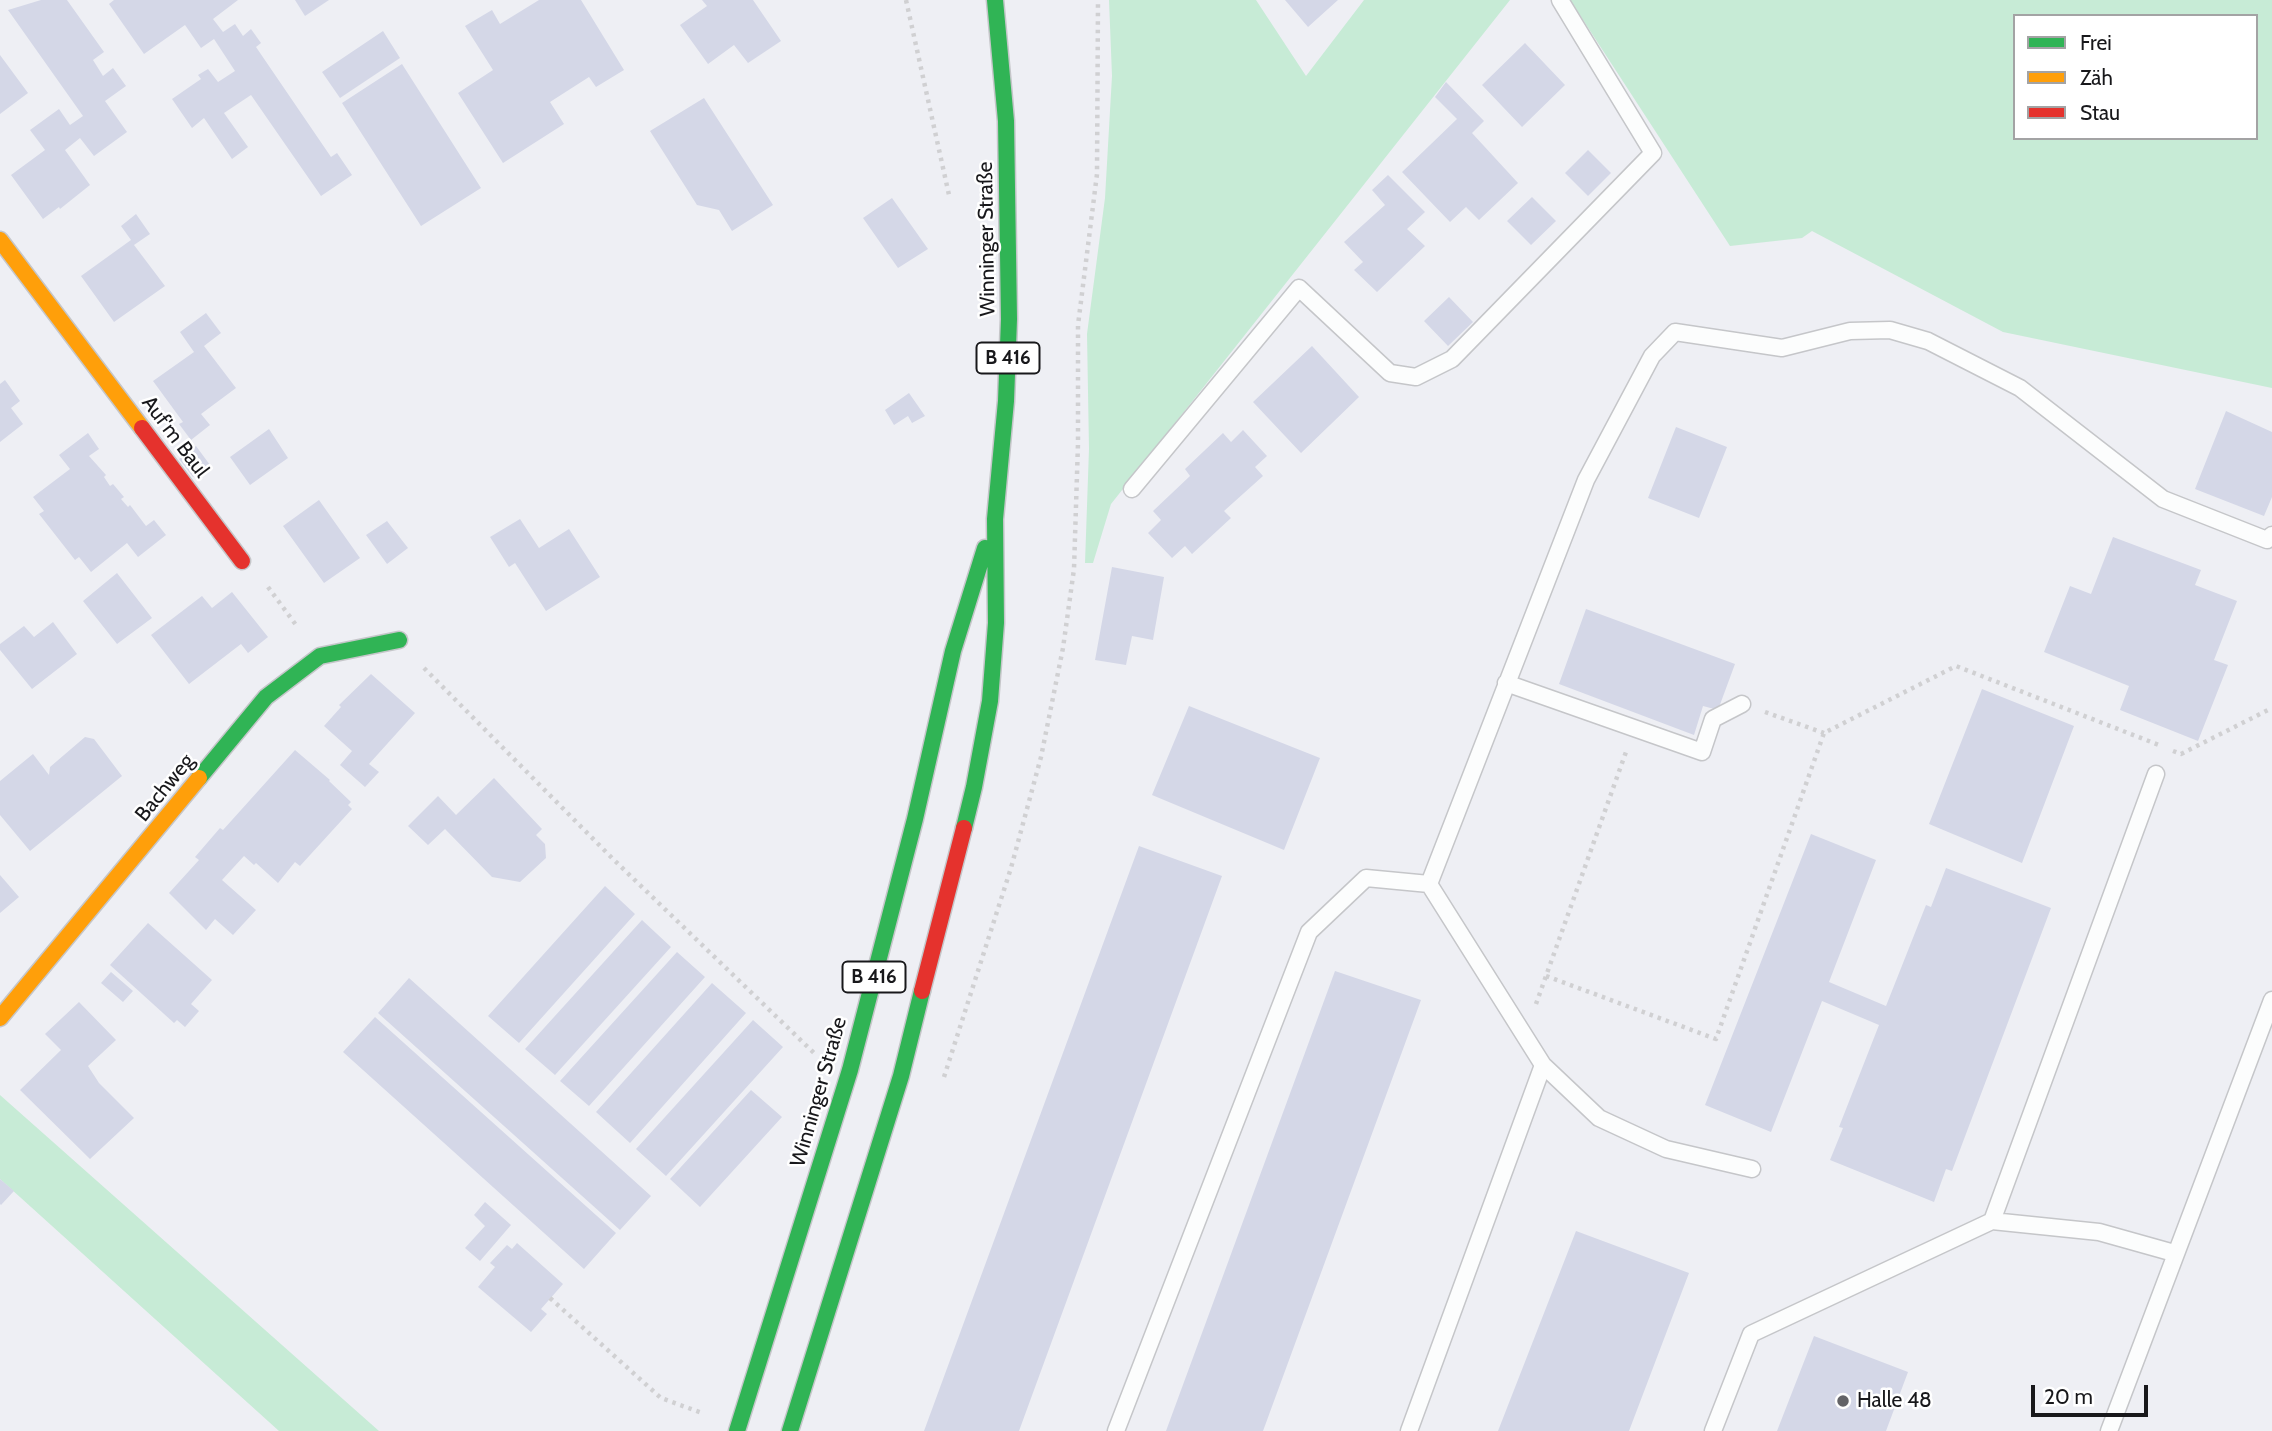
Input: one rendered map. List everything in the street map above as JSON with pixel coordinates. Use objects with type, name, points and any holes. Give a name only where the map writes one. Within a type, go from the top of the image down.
[{"type":"main road","name":"Winninger Straße","points":[[790,1431],[901,1076],[974,787],[988,714],[994,664],[995,519],[1006,401],[1009,318],[1006,121],[995,0]]},
{"type":"main road","name":"Auf'm Baul","points":[[0,240],[242,561]]},
{"type":"main road","name":"Winninger Straße","points":[[737,1431],[850,1070],[915,819],[957,640],[995,519]]},
{"type":"main road","name":"Bachweg","points":[[0,1018],[266,697],[320,656],[399,640]]},
{"type":"lane","points":[[1132,489],[1299,288],[1390,373],[1416,377],[1452,359],[1653,153],[1560,0]]},
{"type":"lane","points":[[1429,884],[1586,480],[1652,356],[1675,332],[1782,348],[1850,331],[1890,330],[1928,341],[2020,388],[2163,499],[2267,540],[2272,535]]},
{"type":"lane","points":[[1506,683],[1702,752],[1713,719],[1742,704]]},
{"type":"lane","points":[[1992,1221],[2156,774]]},
{"type":"lane","points":[[1116,1431],[1309,932],[1366,878],[1429,884]]},
{"type":"lane","points":[[1429,884],[1543,1065],[1599,1118],[1666,1149],[1752,1169]]},
{"type":"lane","points":[[2109,1431],[2272,1000]]},
{"type":"lane","points":[[1409,1431],[1543,1065]]},
{"type":"lane","points":[[1713,1431],[1751,1334],[1992,1221],[2099,1232],[2174,1254]]},
{"type":"path","points":[[906,0],[949,195]]},
{"type":"path","points":[[1078,325],[1097,173],[1098,0]]},
{"type":"path","points":[[242,561],[258,574],[320,656]]},
{"type":"path","points":[[399,640],[432,677],[614,859],[817,1056]]},
{"type":"path","points":[[1546,976],[1716,1038],[1824,733],[1956,666],[2181,754],[2272,708]]},
{"type":"path","points":[[1742,704],[1824,733]]},
{"type":"path","points":[[1525,1036],[1635,728]]},
{"type":"path","points":[[550,1298],[661,1398],[702,1413]]},
{"type":"green space","points":[[1109,0],[1256,0],[1306,76],[1364,0],[1510,0],[1111,504],[1093,563],[1085,563],[1089,449],[1087,334],[1105,198],[1112,76]]},
{"type":"green space","points":[[1570,0],[2272,0],[2272,388],[2003,332],[1812,231],[1802,238],[1730,246]]},
{"type":"green space","points":[[0,1095],[379,1431],[279,1431],[0,1179]]},
{"type":"building","points":[[41,0],[67,0],[104,52],[93,60],[103,76],[113,68],[126,86],[105,101],[127,132],[94,156],[80,138],[65,150],[90,185],[43,219],[11,175],[45,150],[30,130],[59,109],[70,125],[83,116],[8,10]]},
{"type":"building","points":[[114,0],[238,0],[213,19],[223,32],[235,24],[243,36],[251,29],[261,43],[256,47],[331,157],[337,153],[352,175],[321,196],[251,95],[224,113],[248,147],[232,159],[204,118],[192,128],[172,99],[201,79],[198,75],[208,69],[218,82],[235,71],[214,39],[201,48],[185,25],[144,54],[109,4]]},
{"type":"building","points":[[295,0],[329,0],[305,16]]},
{"type":"building","points":[[539,0],[581,0],[624,70],[596,87],[589,77],[550,102],[564,124],[503,163],[458,93],[493,70],[465,26],[492,10],[500,24]]},
{"type":"building","points":[[702,0],[753,0],[781,41],[748,63],[734,45],[708,64],[680,25],[707,6]]},
{"type":"building","points":[[1285,0],[1338,0],[1308,27]]},
{"type":"building","points":[[383,31],[400,58],[340,98],[322,72]]},
{"type":"building","points":[[1525,43],[1565,85],[1522,127],[1482,85]]},
{"type":"building","points":[[0,55],[28,93],[0,114]]},
{"type":"building","points":[[402,64],[481,188],[421,226],[342,103]]},
{"type":"building","points":[[1446,82],[1484,121],[1472,133],[1518,183],[1479,220],[1466,207],[1450,222],[1402,172],[1457,119],[1435,97]]},
{"type":"building","points":[[704,98],[773,205],[732,231],[719,210],[697,205],[650,131]]},
{"type":"building","points":[[1588,150],[1611,173],[1588,196],[1565,173]]},
{"type":"building","points":[[1388,175],[1425,212],[1407,229],[1425,246],[1377,292],[1354,270],[1363,262],[1344,242],[1385,205],[1372,190]]},
{"type":"building","points":[[1532,197],[1556,221],[1531,245],[1507,221]]},
{"type":"building","points":[[892,198],[928,249],[898,268],[863,218]]},
{"type":"building","points":[[136,214],[150,234],[134,245],[165,286],[114,322],[81,276],[131,240],[121,226]]},
{"type":"building","points":[[1449,297],[1473,322],[1448,346],[1424,321]]},
{"type":"building","points":[[206,313],[221,333],[204,346],[236,388],[201,414],[210,425],[191,440],[179,424],[183,422],[153,381],[194,352],[180,332]]},
{"type":"building","points":[[1312,346],[1359,397],[1301,453],[1253,402]]},
{"type":"building","points":[[5,380],[20,401],[11,408],[23,424],[0,442],[0,384]]},
{"type":"building","points":[[909,393],[925,416],[912,423],[908,416],[894,425],[885,410]]},
{"type":"building","points":[[2226,411],[2272,432],[2272,497],[2264,516],[2195,489]]},
{"type":"building","points":[[1676,427],[1727,447],[1699,518],[1648,498]]},
{"type":"building","points":[[269,429],[288,458],[250,485],[230,457]]},
{"type":"building","points":[[1243,430],[1267,456],[1255,467],[1263,476],[1224,511],[1231,518],[1192,554],[1185,546],[1172,558],[1148,533],[1161,520],[1153,511],[1190,476],[1185,469],[1223,433],[1231,442]]},
{"type":"building","points":[[88,433],[99,449],[89,456],[106,475],[104,477],[110,486],[113,484],[124,497],[121,499],[128,507],[130,505],[146,526],[154,520],[166,535],[138,557],[127,543],[91,572],[79,557],[75,560],[39,514],[44,511],[33,497],[70,469],[59,455]]},
{"type":"building","points":[[196,446],[210,465],[193,477],[179,459]]},
{"type":"building","points":[[319,500],[360,558],[324,583],[283,526]]},
{"type":"building","points":[[520,519],[539,548],[569,529],[600,577],[546,611],[515,563],[509,567],[490,537]]},
{"type":"building","points":[[387,521],[408,548],[387,564],[366,535]]},
{"type":"building","points":[[2113,537],[2201,570],[2195,585],[2237,601],[2214,660],[2228,665],[2198,741],[2120,710],[2129,686],[2044,652],[2070,586],[2091,594]]},
{"type":"building","points":[[1112,567],[1164,577],[1153,640],[1132,636],[1126,665],[1095,660]]},
{"type":"building","points":[[117,573],[152,618],[117,644],[83,601]]},
{"type":"building","points":[[232,592],[268,637],[248,653],[241,644],[189,684],[151,635],[202,596],[212,608]]},
{"type":"building","points":[[1586,609],[1735,664],[1718,710],[1703,706],[1694,735],[1559,684]]},
{"type":"building","points":[[53,622],[77,654],[32,689],[0,650],[0,644],[24,626],[34,637]]},
{"type":"building","points":[[371,674],[415,713],[369,764],[379,772],[365,787],[340,765],[352,751],[324,726],[341,707],[339,705]]},
{"type":"building","points":[[1982,689],[2074,726],[2022,863],[1929,824]]},
{"type":"building","points":[[1189,706],[1320,758],[1284,850],[1152,795]]},
{"type":"building","points":[[85,737],[94,739],[122,776],[30,851],[0,815],[0,781],[33,754],[49,775],[50,767]]},
{"type":"building","points":[[295,750],[330,780],[351,802],[348,805],[352,809],[300,866],[295,862],[278,883],[244,856],[222,880],[256,910],[233,935],[215,919],[206,930],[169,893],[199,860],[195,857],[220,828],[223,830]]},
{"type":"building","points":[[494,778],[542,829],[536,835],[545,844],[546,858],[520,882],[492,877],[445,829],[428,845],[408,826],[438,796],[456,815]]},
{"type":"building","points":[[1811,834],[1876,860],[1829,982],[1886,1006],[1926,905],[1931,907],[1946,868],[2051,908],[1952,1171],[1946,1169],[1934,1202],[1830,1160],[1843,1128],[1839,1127],[1879,1025],[1822,1001],[1771,1132],[1705,1105]]},
{"type":"building","points":[[1139,846],[1222,876],[1019,1431],[924,1431]]},
{"type":"building","points":[[0,875],[19,897],[0,913]]},
{"type":"building","points":[[605,886],[635,914],[519,1043],[488,1016]]},
{"type":"building","points":[[642,920],[671,947],[555,1075],[525,1049]]},
{"type":"building","points":[[148,923],[212,980],[191,1004],[199,1011],[185,1027],[177,1020],[174,1023],[110,965]]},
{"type":"building","points":[[677,952],[705,977],[589,1106],[560,1081]]},
{"type":"building","points":[[1335,971],[1421,1000],[1263,1431],[1166,1431]]},
{"type":"building","points":[[111,972],[133,991],[123,1002],[101,983]]},
{"type":"building","points":[[409,978],[651,1196],[620,1230],[378,1013]]},
{"type":"building","points":[[712,983],[746,1013],[630,1143],[596,1112]]},
{"type":"building","points":[[79,1002],[116,1040],[88,1066],[99,1083],[134,1118],[90,1159],[20,1090],[61,1050],[45,1034]]},
{"type":"building","points":[[375,1017],[616,1233],[584,1269],[343,1052]]},
{"type":"building","points":[[753,1020],[783,1047],[666,1176],[636,1149]]},
{"type":"building","points":[[751,1090],[782,1117],[700,1207],[670,1179]]},
{"type":"building","points":[[0,1179],[14,1191],[1,1205],[0,1204]]},
{"type":"building","points":[[485,1202],[511,1225],[480,1261],[465,1248],[485,1226],[474,1215]]},
{"type":"building","points":[[1576,1231],[1689,1273],[1629,1431],[1498,1431]]},
{"type":"building","points":[[517,1243],[563,1284],[541,1309],[547,1314],[531,1332],[478,1287],[495,1267],[490,1263],[507,1245],[512,1249]]},
{"type":"building","name":"Halle 48","points":[[1814,1336],[1908,1372],[1886,1431],[1777,1431]]},
{"type":"traffic: fast","points":[[964,828],[990,701],[996,623],[995,519],[1006,401],[1009,319],[1006,121],[995,0]]},
{"type":"traffic: fast","points":[[737,1431],[850,1070],[915,819],[953,651],[985,548]]},
{"type":"traffic: fast","points":[[199,778],[266,697],[320,656],[399,640]]},
{"type":"traffic: fast","points":[[790,1431],[901,1076],[922,991]]},
{"type":"traffic: slow","points":[[0,240],[142,428]]},
{"type":"traffic: slow","points":[[0,1018],[199,778]]},
{"type":"traffic: jam","points":[[142,428],[242,561]]},
{"type":"traffic: jam","points":[[922,991],[964,828]]},
{"type":"place","name":"Halle 48","points":[[1843,1401]]}]
